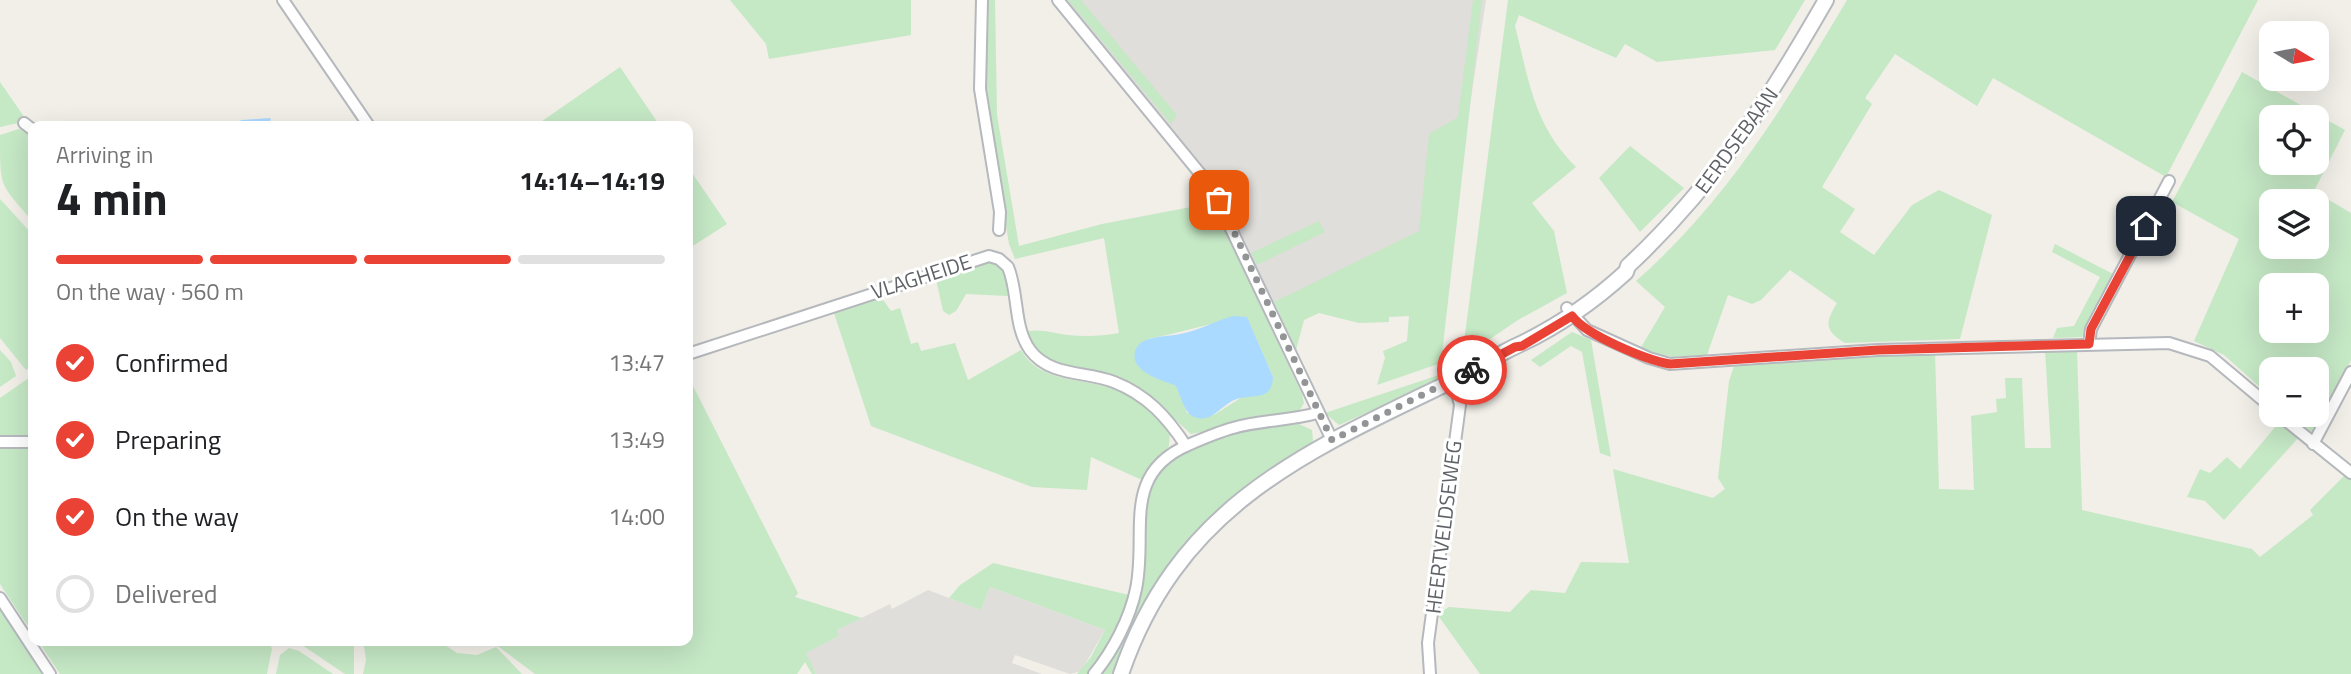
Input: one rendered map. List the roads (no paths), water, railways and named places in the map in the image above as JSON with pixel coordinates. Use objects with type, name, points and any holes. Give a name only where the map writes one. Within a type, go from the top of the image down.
[{"type":"main road","name":"EERDSEBAAN","points":[[1121,674],[1156,600],[1201,538],[1233,505],[1268,478],[1332,440],[1515,347],[1569,312],[1622,267],[1628,266],[1687,208],[1728,159],[1788,66],[1826,0]]},
{"type":"street","points":[[284,0],[366,121]]},
{"type":"street","points":[[982,0],[980,89],[1000,212],[999,230]]},
{"type":"street","points":[[1058,0],[1211,187],[1332,440]]},
{"type":"street","points":[[2089,344],[2091,329],[2169,181]]},
{"type":"street","name":"VLAGHEIDE","points":[[693,352],[989,256],[1008,267],[1023,338],[1040,360],[1054,368],[1101,378],[1128,388],[1164,415],[1186,446]]},
{"type":"street","points":[[1569,312],[1587,330],[1649,358],[1670,364],[1878,350],[2147,342],[2190,348],[2210,356],[2259,396]]},
{"type":"street","points":[[2313,444],[2351,372]]},
{"type":"street","name":"HEERTVELDSEWEG","points":[[1430,674],[1428,643],[1460,405],[1454,380]]},
{"type":"street","points":[[1094,674],[1112,648],[1136,590],[1143,489],[1164,460],[1186,446],[1234,427],[1296,419],[1317,413]]},
{"type":"street","points":[[2293,427],[2351,473]]},
{"type":"street","points":[[0,442],[28,442]]},
{"type":"street","points":[[0,598],[28,641]]},
{"type":"street","points":[[32,646],[50,674]]},
{"type":"water","points":[[270,118],[271,120],[239,121]]},
{"type":"water","points":[[1233,316],[1247,317],[1273,377],[1272,385],[1264,394],[1238,398],[1205,418],[1194,417],[1185,407],[1175,385],[1140,368],[1134,356],[1136,349],[1141,342],[1149,339],[1187,333]]}]
